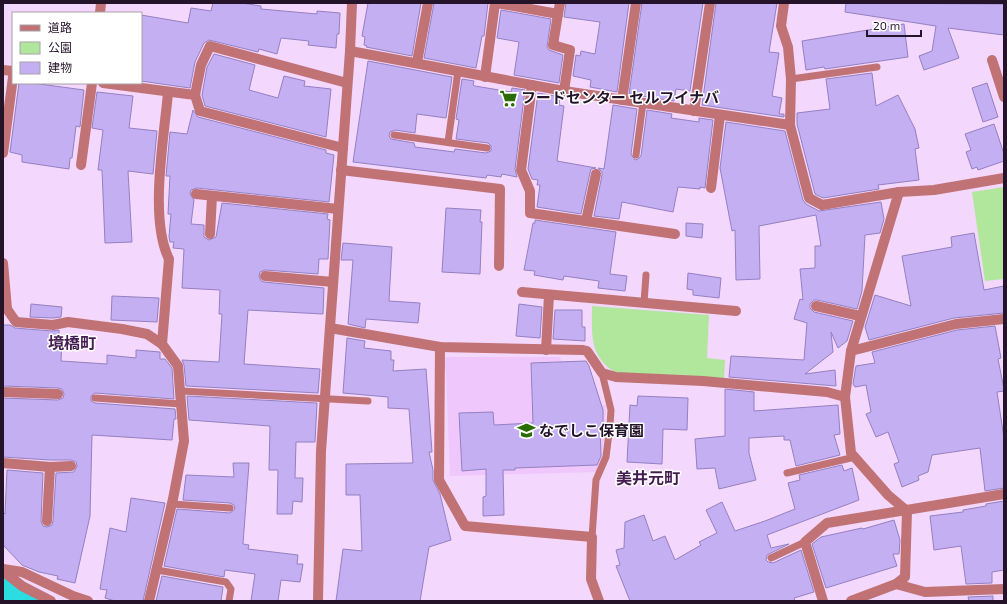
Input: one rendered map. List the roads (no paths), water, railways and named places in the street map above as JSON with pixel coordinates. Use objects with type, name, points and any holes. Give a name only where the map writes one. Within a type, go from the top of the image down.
[{"type":"street","points":[[318,601],[321,451],[348,83],[352,3]]},
{"type":"street","points":[[417,62],[428,3]]},
{"type":"street","points":[[485,77],[496,3],[558,14]]},
{"type":"street","points":[[560,3],[553,45],[570,50],[564,91]]},
{"type":"street","points":[[622,100],[636,3]]},
{"type":"street","points":[[694,111],[710,3]]},
{"type":"street","points":[[784,3],[781,26],[788,47],[791,79],[790,125],[809,198],[822,204],[899,192],[934,190],[1004,178]]},
{"type":"street","points":[[343,148],[200,111],[196,95],[201,65],[210,46],[348,83]]},
{"type":"street","points":[[350,51],[417,62],[485,77],[564,91],[790,125]]},
{"type":"street","points":[[992,60],[1004,97]]},
{"type":"street","points":[[3,153],[12,84]]},
{"type":"street","points":[[81,165],[92,84]]},
{"type":"street","points":[[110,84],[168,93],[196,95]]},
{"type":"street","points":[[532,85],[521,170],[530,191],[530,213],[675,234]]},
{"type":"street","points":[[162,344],[169,259],[163,247],[158,217],[168,93]]},
{"type":"street","points":[[711,188],[720,115]]},
{"type":"street","points":[[341,170],[500,189],[499,266]]},
{"type":"street","points":[[586,221],[596,174]]},
{"type":"street","points":[[899,192],[860,316],[851,351],[845,397],[852,453],[888,496],[907,512]]},
{"type":"street","points":[[196,194],[338,209]]},
{"type":"street","points":[[210,234],[212,196]]},
{"type":"street","points":[[3,263],[5,309],[16,322],[53,325],[68,322],[147,334],[162,344],[178,366],[184,441],[172,504],[149,601]]},
{"type":"street","points":[[265,276],[333,282]]},
{"type":"street","points":[[522,292],[736,311]]},
{"type":"street","points":[[546,350],[549,295]]},
{"type":"street","points":[[816,306],[860,316]]},
{"type":"street","points":[[851,351],[956,324],[1004,319]]},
{"type":"street","points":[[330,328],[440,347],[586,351],[602,373],[616,377],[827,392],[845,397]]},
{"type":"street","points":[[440,347],[439,480],[465,526],[592,538],[591,579],[599,601]]},
{"type":"street","points":[[3,392],[58,394]]},
{"type":"street","points":[[3,463],[50,467],[71,466]]},
{"type":"street","points":[[47,521],[50,467]]},
{"type":"street","points":[[823,601],[805,542],[827,524],[907,512],[1004,494]]},
{"type":"street","points":[[851,601],[896,584],[905,576],[907,512]]},
{"type":"street","points":[[3,570],[22,586],[51,601]]},
{"type":"street","points":[[3,570],[22,572],[73,596],[88,601]]},
{"type":"street","points":[[896,584],[925,592],[1004,589]]},
{"type":"lane","points":[[791,79],[877,68]]},
{"type":"lane","points":[[448,142],[458,71]]},
{"type":"lane","points":[[636,155],[643,103]]},
{"type":"lane","points":[[394,135],[487,148]]},
{"type":"lane","points":[[644,303],[646,275]]},
{"type":"lane","points":[[592,538],[596,480],[606,457],[610,425],[610,410],[602,373]]},
{"type":"lane","points":[[181,391],[324,400],[368,401]]},
{"type":"lane","points":[[95,398],[181,404]]},
{"type":"lane","points":[[787,474],[855,457]]},
{"type":"lane","points":[[172,504],[230,508]]},
{"type":"lane","points":[[770,558],[805,542]]},
{"type":"lane","points":[[157,570],[226,582],[231,589],[229,601]]},
{"type":"waterway","points":[[3,590],[22,601]]},
{"type":"place","name":"フードセンター セルフイナバ","points":[[508,98]]},
{"type":"place","name":"なでしこ保育園","points":[[526,431]]},
{"type":"district","name":"境橋町","points":[[72,343]]},
{"type":"district","name":"美井元町","points":[[648,478]]}]
